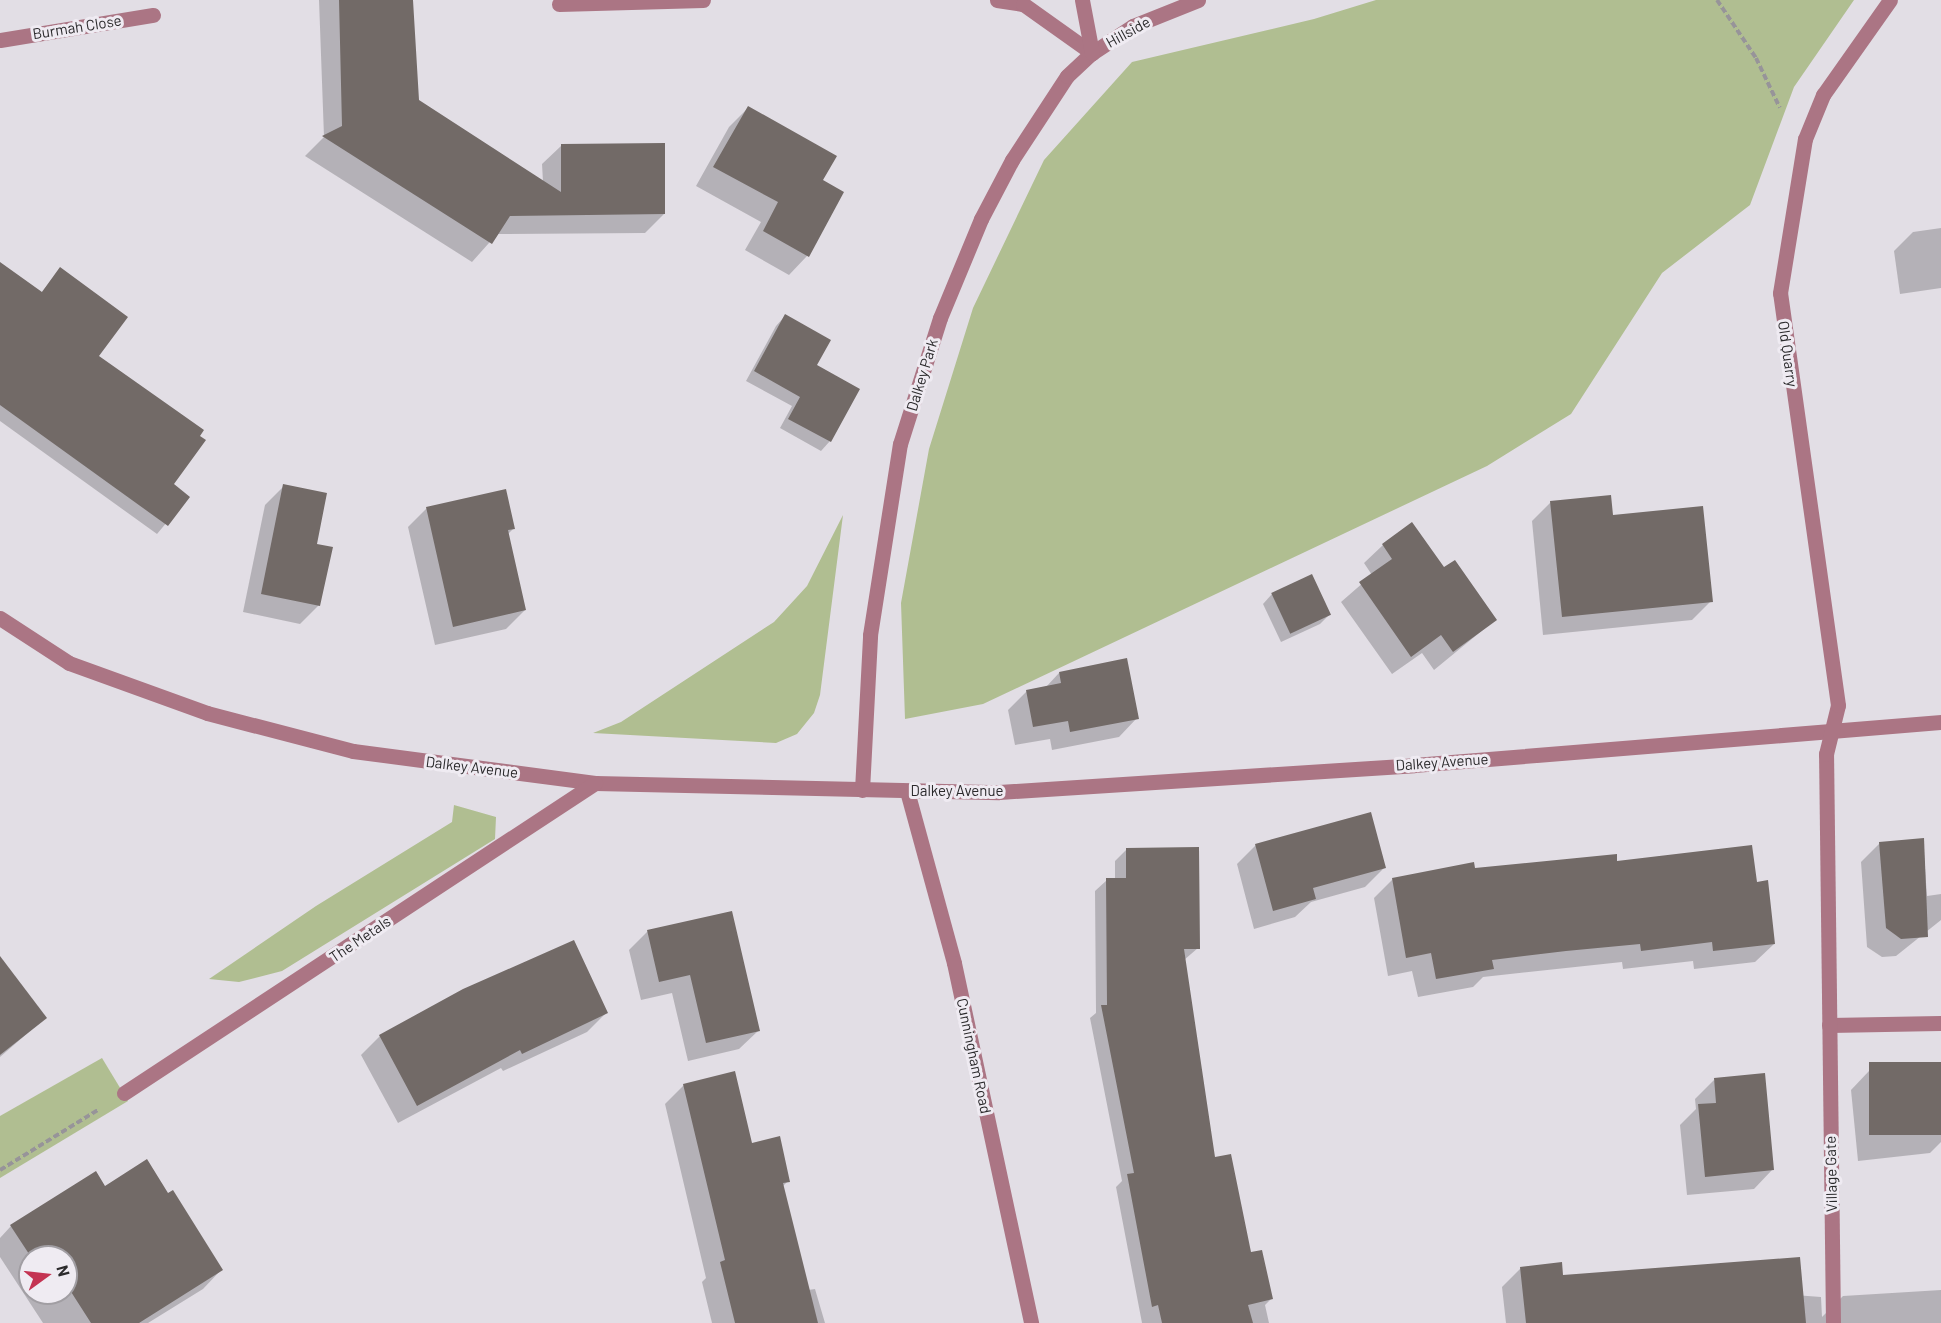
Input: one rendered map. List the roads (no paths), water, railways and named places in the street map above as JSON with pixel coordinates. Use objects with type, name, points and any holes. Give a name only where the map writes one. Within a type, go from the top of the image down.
[{"type":"street","points":[[559,4],[703,0]]},
{"type":"street","points":[[997,0],[1023,4],[1092,53]]},
{"type":"street","points":[[1082,0],[1092,53]]},
{"type":"street","name":"Hillside","points":[[1092,53],[1133,26],[1198,0]]},
{"type":"street","name":"Old Quarry","points":[[1832,731],[1838,705],[1780,293],[1805,139],[1823,95],[1890,0]]},
{"type":"street","name":"Burmah Close","points":[[0,40],[153,15]]},
{"type":"street","name":"Dalkey Park","points":[[862,790],[870,635],[900,444],[940,318],[981,219],[1012,160],[1067,76],[1092,53]]},
{"type":"street","name":"Dalkey Avenue","points":[[0,618],[69,663],[207,713],[353,751],[595,783],[908,791],[1062,789],[1941,722]]},
{"type":"street","name":"Village Gate","points":[[1832,731],[1826,754],[1833,1323]]},
{"type":"street","name":"The Metals","points":[[124,1093],[595,783]]},
{"type":"street","name":"Cunningham Road","points":[[908,791],[954,963],[1031,1323]]},
{"type":"street","points":[[1829,1025],[1940,1023]]}]
